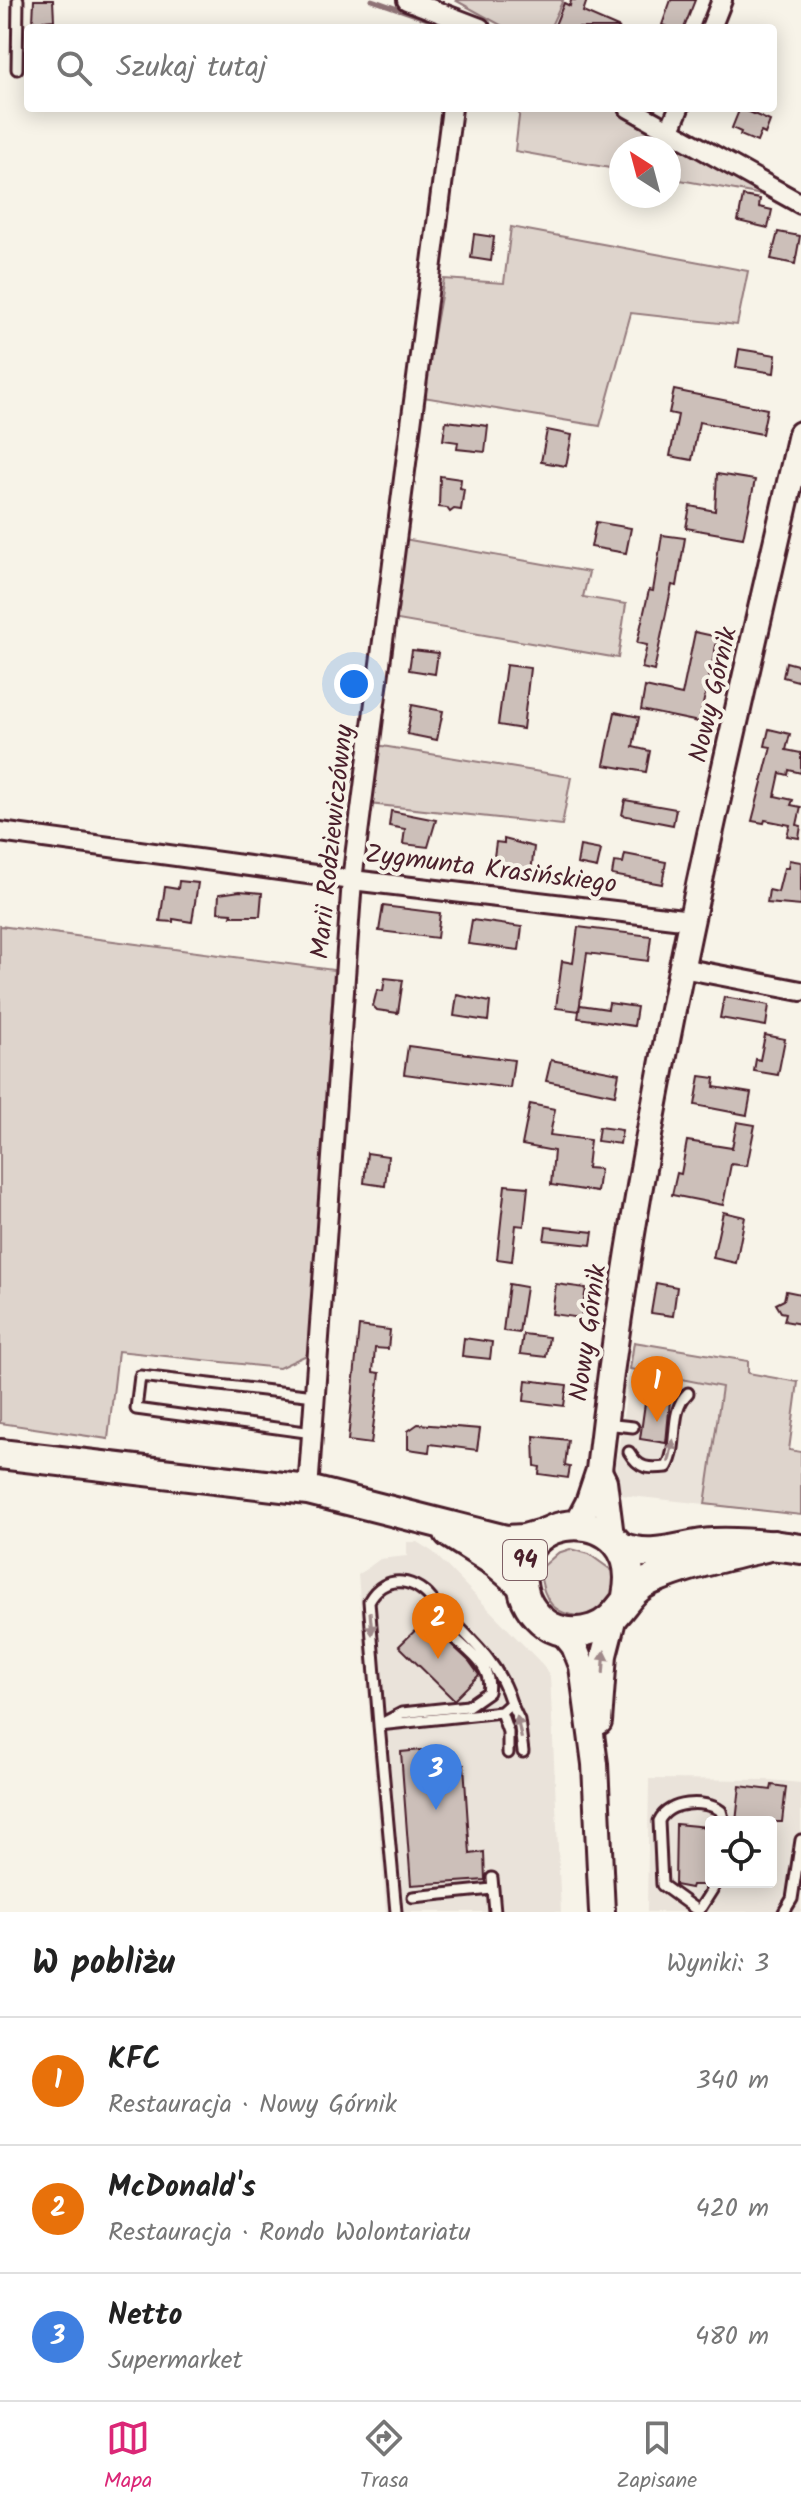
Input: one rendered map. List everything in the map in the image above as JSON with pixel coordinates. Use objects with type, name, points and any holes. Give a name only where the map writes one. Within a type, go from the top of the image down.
[{"type":"main road","name":"94","points":[[0,1454],[308,1490],[506,1540],[524,1539],[560,1526],[577,1524],[595,1527],[616,1542],[647,1554],[713,1543],[788,1547]]},
{"type":"main road","name":"94","points":[[425,1518],[489,1558],[521,1584]]},
{"type":"main road","name":"94","points":[[545,1533],[526,1555],[521,1584],[528,1605],[542,1621],[573,1632],[595,1629],[652,1579],[693,1565],[788,1547]]},
{"type":"main road","points":[[616,1542],[629,1571],[621,1606]]},
{"type":"street","points":[[407,0],[440,6],[466,24]]},
{"type":"street","points":[[713,24],[722,0]]},
{"type":"street","name":"Marii Rodziewiczówny","points":[[308,1490],[352,880],[451,112]]},
{"type":"street","points":[[636,112],[801,204]]},
{"type":"street","points":[[669,132],[677,112]]},
{"type":"street","name":"Nowy Górnik","points":[[577,1524],[599,1470],[637,1199],[691,920],[801,434]]},
{"type":"street","name":"Zygmunta Krasińskiego","points":[[0,832],[352,880],[691,920]]},
{"type":"street","points":[[682,968],[801,991]]},
{"type":"street","name":"Nowy Górnik","points":[[599,1470],[616,1542]]},
{"type":"street","points":[[595,1764],[604,1655],[621,1606]]},
{"type":"street","points":[[561,1630],[574,1646],[582,1666],[595,1764],[602,1912]]},
{"type":"lane","points":[[17,69],[18,0]]},
{"type":"lane","points":[[313,1433],[136,1409],[140,1376],[315,1396]]},
{"type":"lane","points":[[629,1452],[640,1467],[667,1467],[672,1458],[679,1402],[688,1393]]},
{"type":"lane","points":[[604,1424],[633,1427]]},
{"type":"lane","points":[[396,1912],[369,1601],[374,1592],[394,1580],[407,1581],[436,1604],[496,1666],[519,1720],[523,1752]]},
{"type":"lane","points":[[379,1725],[402,1713],[468,1706],[488,1692],[487,1672],[443,1626],[436,1604]]},
{"type":"lane","points":[[379,1725],[501,1712],[511,1703]]},
{"type":"lane","points":[[501,1712],[508,1732],[508,1753]]},
{"type":"lane","points":[[713,1888],[698,1912],[662,1885],[659,1821],[671,1807],[710,1805],[721,1811],[722,1816]]},
{"type":"lane","points":[[784,1912],[792,1899],[801,1840]]},
{"type":"lane","points":[[492,1878],[495,1912]]},
{"type":"lane","points":[[413,1897],[492,1889]]},
{"type":"shaded area","points":[[455,0],[563,0],[552,24],[499,24]]},
{"type":"shaded area","points":[[520,112],[625,112],[666,136],[609,136],[609,168],[515,151]]},
{"type":"shaded area","points":[[681,145],[768,196],[681,180]]},
{"type":"shaded area","points":[[511,227],[748,271],[737,325],[631,313],[600,426],[423,397],[444,279],[504,283]]},
{"type":"shaded area","points":[[404,539],[589,572],[583,597],[626,604],[618,658],[392,619]]},
{"type":"shaded area","points":[[376,745],[571,777],[562,825],[369,804]]},
{"type":"shaded area","points":[[0,926],[334,970],[311,1353],[279,1368],[118,1351],[108,1439],[0,1423]]},
{"type":"shaded area","points":[[634,1342],[748,1361],[748,1373],[798,1382],[789,1450],[801,1452],[801,1515],[705,1504],[722,1387],[630,1369]]},
{"type":"shaded area","points":[[630,1369],[722,1386],[705,1504],[612,1494]]},
{"type":"shaded area","points":[[407,1542],[417,1542],[433,1552],[543,1665],[550,1676],[561,1912],[386,1912],[358,1575],[380,1559],[407,1556]]},
{"type":"shaded area","points":[[570,1549],[589,1554],[614,1572],[615,1589],[610,1600],[604,1607],[588,1615],[578,1616],[560,1611],[545,1593],[539,1570],[558,1553]]},
{"type":"shaded area","points":[[649,1779],[801,1783],[801,1912],[647,1912]]},
{"type":"building","points":[[34,0],[53,0],[54,20],[33,22]]},
{"type":"building","points":[[571,0],[587,0],[583,12],[611,24],[555,24],[564,3],[570,6]]},
{"type":"building","points":[[671,0],[695,0],[686,24],[662,24]]},
{"type":"building","points":[[738,112],[749,112],[770,121],[765,134],[761,132],[757,142],[732,128]]},
{"type":"building","points":[[743,196],[760,199],[759,207],[772,210],[768,228],[738,221]]},
{"type":"building","points":[[778,232],[800,236],[795,264],[771,259]]},
{"type":"building","points":[[474,234],[494,237],[491,261],[471,258]]},
{"type":"building","points":[[739,349],[776,355],[774,373],[736,367]]},
{"type":"building","points":[[674,390],[767,409],[762,434],[699,422],[692,460],[670,456],[678,415],[669,413]]},
{"type":"building","points":[[446,421],[488,426],[485,452],[457,449],[458,442],[443,440]]},
{"type":"building","points":[[547,430],[572,435],[566,466],[541,462]]},
{"type":"building","points":[[717,474],[755,480],[743,538],[686,528],[690,506],[715,511]]},
{"type":"building","points":[[440,476],[461,479],[460,488],[464,489],[461,510],[450,512],[447,508],[439,507]]},
{"type":"building","points":[[596,522],[631,528],[626,553],[591,547]]},
{"type":"building","points":[[662,535],[685,538],[677,586],[672,585],[654,671],[642,668],[647,645],[637,643],[649,590],[653,591]]},
{"type":"building","points":[[695,632],[718,637],[699,722],[641,710],[645,687],[682,695]]},
{"type":"building","points":[[412,650],[438,653],[435,674],[409,670]]},
{"type":"building","points":[[786,662],[801,666],[801,682],[783,677]]},
{"type":"building","points":[[506,665],[530,668],[523,729],[498,725]]},
{"type":"building","points":[[412,705],[443,711],[437,740],[407,734]]},
{"type":"building","points":[[615,712],[639,717],[633,747],[650,751],[646,772],[604,765]]},
{"type":"building","points":[[769,729],[790,734],[786,750],[801,753],[801,773],[789,770],[788,775],[780,773],[775,796],[793,800],[791,805],[801,807],[797,825],[801,826],[799,838],[787,836],[790,825],[752,821],[771,747],[765,746]]},
{"type":"building","points":[[625,800],[676,809],[673,825],[622,815]]},
{"type":"building","points":[[391,811],[436,820],[428,847],[403,844],[405,829],[389,826]]},
{"type":"building","points":[[504,839],[534,847],[531,873],[493,864],[496,842],[504,843]]},
{"type":"building","points":[[580,846],[601,850],[597,868],[577,864]]},
{"type":"building","points":[[625,854],[666,862],[662,884],[612,875],[614,862],[623,863]]},
{"type":"building","points":[[789,860],[801,862],[801,906],[767,903],[769,890],[778,892]]},
{"type":"building","points":[[179,881],[198,883],[192,922],[173,919],[173,922],[160,921],[165,887],[178,889]]},
{"type":"building","points":[[240,891],[262,893],[260,916],[231,916],[232,913],[218,912],[219,894]]},
{"type":"building","points":[[383,906],[440,913],[437,938],[379,931]]},
{"type":"building","points":[[472,920],[522,927],[519,950],[468,944]]},
{"type":"building","points":[[578,927],[651,936],[648,961],[587,953],[579,1011],[556,1008],[562,961],[573,963]]},
{"type":"building","points":[[385,978],[403,980],[398,1013],[377,1010],[373,1006],[377,990],[383,991]]},
{"type":"building","points":[[457,995],[490,1002],[488,1021],[454,1016]]},
{"type":"building","points":[[724,997],[769,1005],[766,1026],[720,1018]]},
{"type":"building","points":[[609,1003],[637,1007],[634,1026],[578,1018],[580,1005],[608,1009]]},
{"type":"building","points":[[765,1035],[785,1039],[778,1075],[754,1071],[756,1059],[760,1060]]},
{"type":"building","points":[[408,1046],[514,1060],[510,1088],[404,1074]]},
{"type":"building","points":[[551,1060],[619,1073],[615,1095],[546,1081]]},
{"type":"building","points":[[700,1076],[715,1078],[714,1087],[751,1093],[747,1115],[695,1105]]},
{"type":"building","points":[[530,1104],[555,1109],[550,1135],[590,1140],[587,1168],[600,1169],[597,1192],[551,1185],[554,1151],[522,1145]]},
{"type":"building","points":[[737,1122],[755,1125],[747,1166],[731,1164],[723,1205],[672,1195],[677,1173],[681,1174],[687,1141],[732,1148]]},
{"type":"building","points":[[599,1127],[622,1130],[620,1144],[597,1141]]},
{"type":"building","points":[[367,1153],[388,1156],[385,1186],[364,1183]]},
{"type":"building","points":[[505,1185],[528,1187],[524,1226],[516,1225],[512,1261],[497,1259]]},
{"type":"building","points":[[723,1212],[745,1217],[736,1263],[713,1258]]},
{"type":"building","points":[[546,1227],[593,1232],[591,1245],[544,1240]]},
{"type":"building","points":[[656,1283],[677,1287],[673,1316],[651,1313]]},
{"type":"building","points":[[509,1284],[526,1287],[519,1333],[503,1331]]},
{"type":"building","points":[[556,1284],[586,1288],[581,1318],[552,1314]]},
{"type":"building","points":[[786,1291],[801,1294],[801,1324],[784,1321],[786,1313],[781,1312],[776,1304],[784,1300]]},
{"type":"building","points":[[359,1326],[390,1330],[388,1349],[375,1348],[373,1372],[380,1373],[371,1444],[348,1441]]},
{"type":"building","points":[[523,1334],[549,1337],[546,1357],[520,1354]]},
{"type":"building","points":[[464,1338],[492,1342],[490,1359],[462,1356]]},
{"type":"building","points":[[526,1380],[567,1385],[564,1406],[524,1401]]},
{"type":"building","points":[[646,1396],[670,1400],[666,1443],[640,1439]]},
{"type":"building","points":[[418,1424],[480,1429],[477,1450],[430,1444],[429,1452],[408,1449],[408,1431]]},
{"type":"building","points":[[534,1436],[568,1440],[565,1466],[570,1467],[568,1478],[539,1474],[540,1467],[535,1466]]},
{"type":"building","points":[[426,1620],[431,1626],[434,1624],[479,1675],[454,1700],[399,1646]]},
{"type":"building","points":[[421,1750],[423,1768],[464,1765],[470,1854],[484,1852],[485,1880],[411,1885],[401,1752]]},
{"type":"building","points":[[772,1785],[786,1787],[782,1822],[777,1822],[777,1816],[737,1816],[740,1786],[771,1790]]},
{"type":"building","points":[[676,1824],[705,1827],[705,1885],[692,1885],[691,1888],[675,1885]]},
{"type":"waterway","points":[[372,0],[427,19]]},
{"type":"place","name":"KFC","points":[[657,1422]]},
{"type":"place","name":"McDonald's","points":[[438,1659]]},
{"type":"place","name":"Netto","points":[[436,1810]]}]
